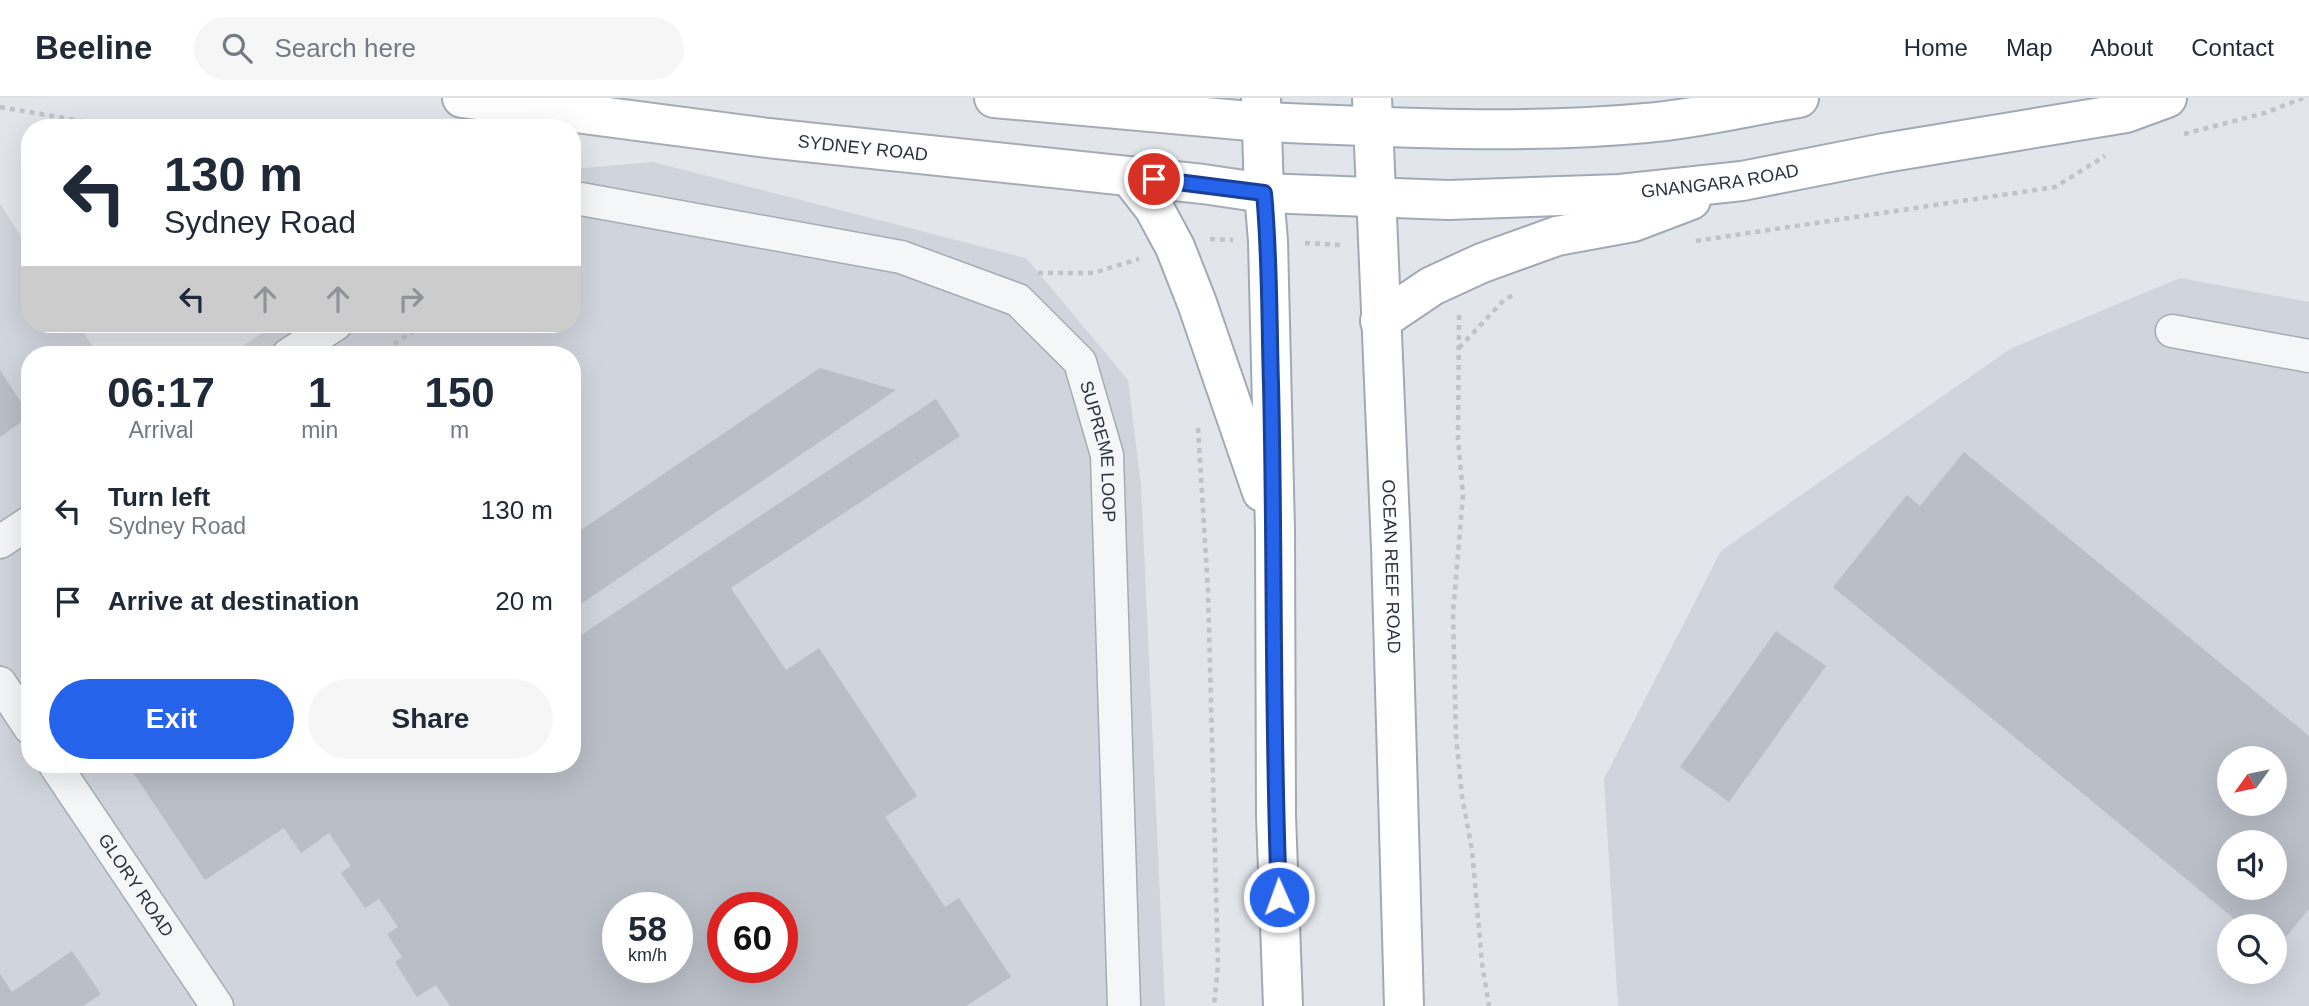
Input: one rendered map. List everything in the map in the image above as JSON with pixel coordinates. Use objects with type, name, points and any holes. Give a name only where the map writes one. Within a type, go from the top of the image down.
[{"type":"main road","name":"SYDNEY ROAD","points":[[462,98],[768,138],[1264,193]]},
{"type":"main road","points":[[994,98],[1261,110],[1373,112],[1530,130],[1648,123],[1799,98]]},
{"type":"main road","name":"GNANGARA ROAD","points":[[1264,193],[1448,200],[1620,194],[1742,181],[1884,153],[2126,113],[2167,98]]},
{"type":"main road","points":[[1261,110],[1268,241],[1275,530],[1276,816],[1283,1006]]},
{"type":"main road","name":"OCEAN REEF ROAD","points":[[1373,112],[1391,547],[1404,1006]]},
{"type":"main road","points":[[1129,176],[1154,208],[1175,247],[1275,530]]},
{"type":"main road","points":[[1380,321],[1432,286],[1482,263],[1558,236],[1633,222],[1742,181]]},
{"type":"street","name":"SUPREME LOOP","points":[[581,199],[901,257],[1018,300],[1080,362],[1107,455],[1124,1006]]},
{"type":"street","points":[[2172,331],[2309,356]]},
{"type":"street","points":[[302,346],[322,333]]},
{"type":"street","points":[[0,542],[21,528]]},
{"type":"street","points":[[0,684],[21,715]]},
{"type":"street","name":"GLORY ROAD","points":[[60,773],[217,1006]]},
{"type":"path","points":[[2174,136],[2265,113],[2304,98]]},
{"type":"path","points":[[0,107],[70,119]]},
{"type":"path","points":[[1686,242],[2055,187],[2110,152]]},
{"type":"path","points":[[1026,273],[1093,273],[1175,247]]},
{"type":"path","points":[[1449,278],[1460,317],[1458,439],[1463,495],[1453,612],[1455,736],[1472,850],[1482,963],[1489,1006]]},
{"type":"path","points":[[1459,348],[1504,300],[1516,293]]},
{"type":"path","points":[[391,346],[411,333]]},
{"type":"path","points":[[1198,424],[1209,604],[1219,965],[1214,1006]]},
{"type":"shaded area","points":[[653,162],[1026,258],[1128,380],[1141,485],[1165,1006],[0,1006],[0,204],[21,236],[21,333],[84,333],[92,346],[21,346],[21,773],[581,773],[581,346],[243,346],[262,333],[581,333],[581,168]]},
{"type":"shaded area","points":[[2180,278],[2309,302],[2309,1006],[1618,1006],[1604,779],[1721,551],[2010,349]]},
{"type":"building","points":[[820,368],[896,390],[581,604],[581,530]]},
{"type":"building","points":[[0,370],[21,402],[21,422],[0,437]]},
{"type":"building","points":[[936,399],[960,436],[731,588],[786,670],[819,648],[917,796],[885,817],[945,907],[959,898],[1011,977],[966,1006],[450,1006],[436,985],[417,997],[395,962],[402,957],[387,934],[398,927],[379,899],[365,908],[341,873],[351,866],[329,833],[301,853],[284,828],[205,880],[133,773],[581,773],[581,635]]},
{"type":"building","points":[[1964,452],[2309,736],[2309,909],[2287,936],[2287,914],[2228,914],[1833,587],[1907,495],[1920,506]]},
{"type":"building","points":[[1776,631],[1826,666],[1729,802],[1680,767]]},
{"type":"building","points":[[72,951],[101,994],[83,1006],[0,1006],[0,974],[12,992]]},
{"type":"route","points":[[1154,179],[1264,193],[1268,241],[1274,503],[1279,897]]}]
